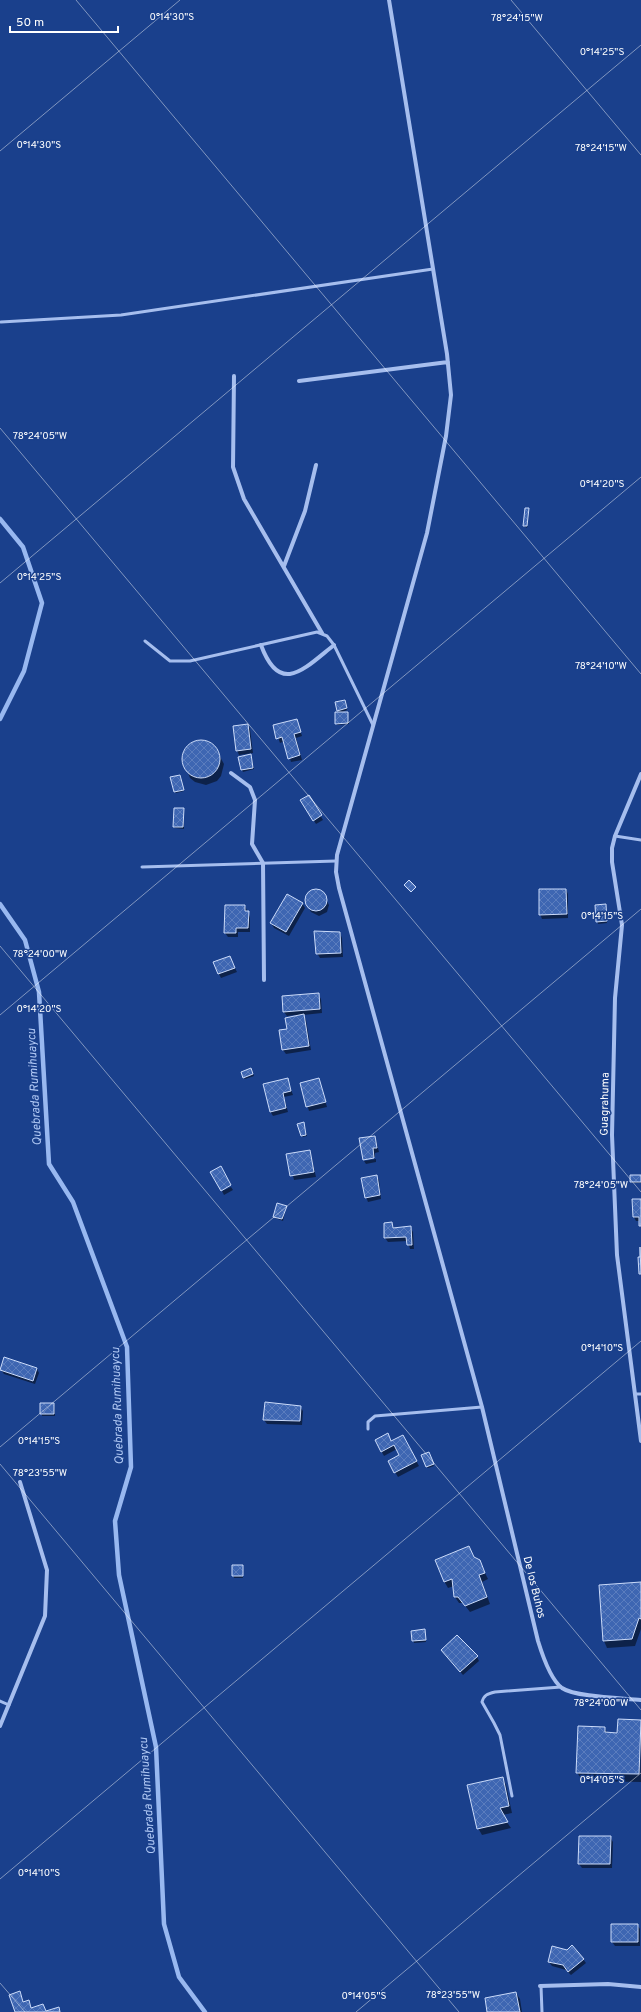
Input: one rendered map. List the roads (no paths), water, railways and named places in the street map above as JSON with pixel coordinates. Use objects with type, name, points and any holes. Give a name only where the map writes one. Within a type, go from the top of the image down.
[{"type":"street","points":[[336,861],[428,525],[446,436],[451,395],[448,362],[389,0]]},
{"type":"street","points":[[299,381],[448,362]]},
{"type":"street","points":[[234,376],[233,467],[244,499],[322,633]]},
{"type":"street","points":[[284,566],[305,511],[316,465]]},
{"type":"street","points":[[261,645],[267,662],[275,670],[291,675],[299,673],[334,645]]},
{"type":"street","points":[[230,773],[250,787],[254,800],[252,844],[264,863],[264,980]]},
{"type":"street","name":"Guagrahuma","points":[[641,774],[615,836],[612,862],[622,925],[615,998],[614,1177],[617,1256],[641,1441]]},
{"type":"street","name":"De los Buhos","points":[[336,861],[339,888],[482,1407],[538,1641],[546,1665],[561,1687]]},
{"type":"street","points":[[0,1726],[45,1616],[47,1570],[20,1482]]},
{"type":"street","points":[[561,1687],[576,1692],[641,1700]]},
{"type":"street","points":[[540,1986],[608,1984],[641,1987]]},
{"type":"lane","points":[[1,322],[121,315],[433,269]]},
{"type":"lane","points":[[145,641],[170,661],[190,661],[317,632],[322,633],[334,645],[373,725]]},
{"type":"lane","points":[[615,836],[641,840]]},
{"type":"lane","points":[[142,867],[336,861]]},
{"type":"lane","points":[[636,1394],[641,1394]]},
{"type":"lane","points":[[368,1429],[368,1422],[375,1416],[482,1407]]},
{"type":"lane","points":[[512,1796],[500,1735],[482,1702],[484,1697],[487,1694],[495,1692],[561,1687]]},
{"type":"lane","points":[[0,1701],[9,1705]]},
{"type":"lane","points":[[540,1986],[542,2012]]},
{"type":"waterway","name":"Quebrada Rumihuaycu","points":[[0,519],[23,547],[42,603],[24,671],[0,719]]},
{"type":"waterway","name":"Quebrada Rumihuaycu","points":[[0,904],[25,940],[39,992],[49,1164],[73,1202],[127,1347],[131,1467],[115,1521],[119,1575],[156,1747],[164,1924],[179,1977],[205,2012]]}]
